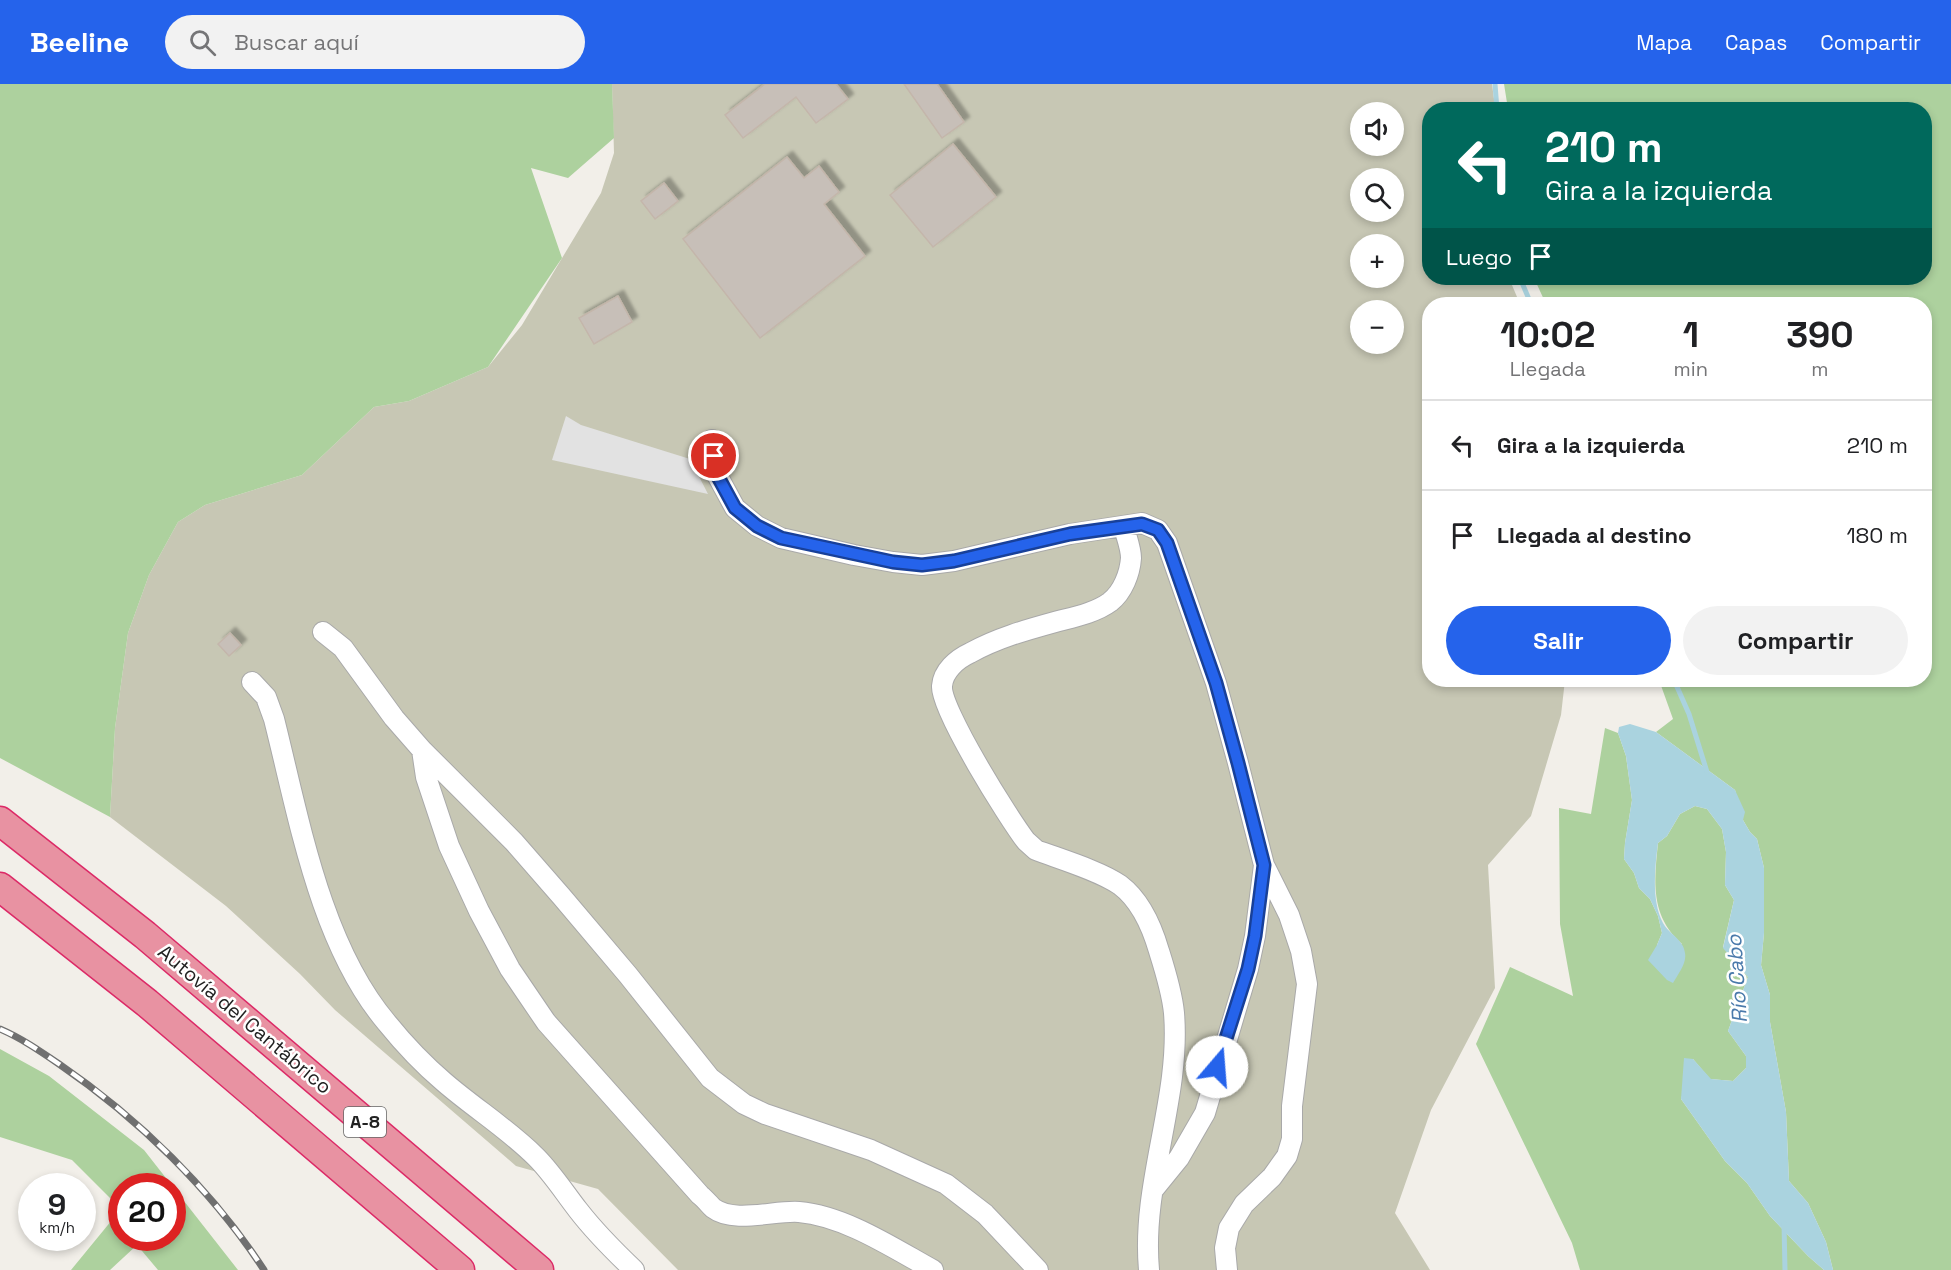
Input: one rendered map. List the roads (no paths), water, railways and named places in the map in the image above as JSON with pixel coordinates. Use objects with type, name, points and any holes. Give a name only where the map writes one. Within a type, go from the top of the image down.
[{"type":"highway","name":"Autovía del Cantábrico","points":[[0,821],[145,935],[539,1270]]},
{"type":"highway","name":"A-8","points":[[0,887],[147,1003],[459,1270]]},
{"type":"highway","points":[[0,898],[147,1003]]},
{"type":"lane","points":[[712,440],[716,473],[735,508],[757,526],[781,538],[854,555],[922,565],[954,561],[1070,534],[1142,524],[1158,530],[1167,543],[1216,683],[1264,865],[1289,915],[1301,951],[1307,984],[1292,1106],[1292,1139],[1287,1156],[1272,1177],[1244,1204],[1229,1228],[1225,1248],[1227,1270]]},
{"type":"lane","points":[[1124,527],[1131,556],[1122,590],[1111,602],[1092,612],[986,644],[953,664],[942,686],[943,699],[956,726],[1026,841],[1036,850],[1119,885],[1141,908],[1156,940],[1174,1011],[1174,1055],[1153,1190],[1149,1225],[1149,1270]]},
{"type":"lane","points":[[323,632],[343,648],[394,718],[422,750],[514,842],[562,897],[710,1078],[744,1104],[765,1114],[871,1150],[946,1184],[985,1214],[1038,1270]]},
{"type":"lane","points":[[252,682],[266,697],[316,883],[350,968],[364,991],[386,1023],[444,1082],[525,1146],[546,1167],[603,1241],[634,1270]]},
{"type":"lane","points":[[422,750],[426,777],[450,846],[479,911],[510,969],[546,1022],[700,1195],[715,1209],[731,1215],[797,1212],[822,1215],[885,1243],[933,1270]]},
{"type":"lane","points":[[1153,1190],[1179,1158],[1205,1113],[1248,969],[1255,936],[1264,865]]},
{"type":"water","points":[[1630,724],[1656,732],[1735,790],[1745,812],[1743,820],[1757,839],[1764,868],[1764,933],[1761,965],[1770,995],[1770,1022],[1786,1112],[1789,1181],[1808,1203],[1826,1242],[1833,1270],[1824,1270],[1770,1216],[1747,1183],[1725,1161],[1681,1099],[1684,1058],[1693,1059],[1711,1079],[1733,1081],[1746,1068],[1746,1056],[1728,1031],[1748,977],[1723,948],[1734,900],[1725,885],[1726,852],[1722,829],[1707,809],[1695,806],[1680,814],[1667,836],[1658,843],[1655,873],[1655,894],[1659,914],[1666,927],[1682,944],[1685,961],[1673,983],[1667,980],[1648,960],[1662,933],[1658,916],[1650,899],[1639,888],[1634,873],[1624,859],[1632,800],[1626,756],[1618,733],[1619,727]]},
{"type":"waterway","name":"Río Cabo","points":[[1495,84],[1496,102]]},
{"type":"waterway","name":"Río Cabo","points":[[1523,285],[1528,297]]},
{"type":"waterway","name":"Río Cabo","points":[[1677,687],[1689,714],[1707,772]]},
{"type":"waterway","points":[[1784,1224],[1785,1270]]},
{"type":"railway","points":[[0,1029],[59,1064],[145,1132],[197,1184],[244,1240],[264,1270]]}]
